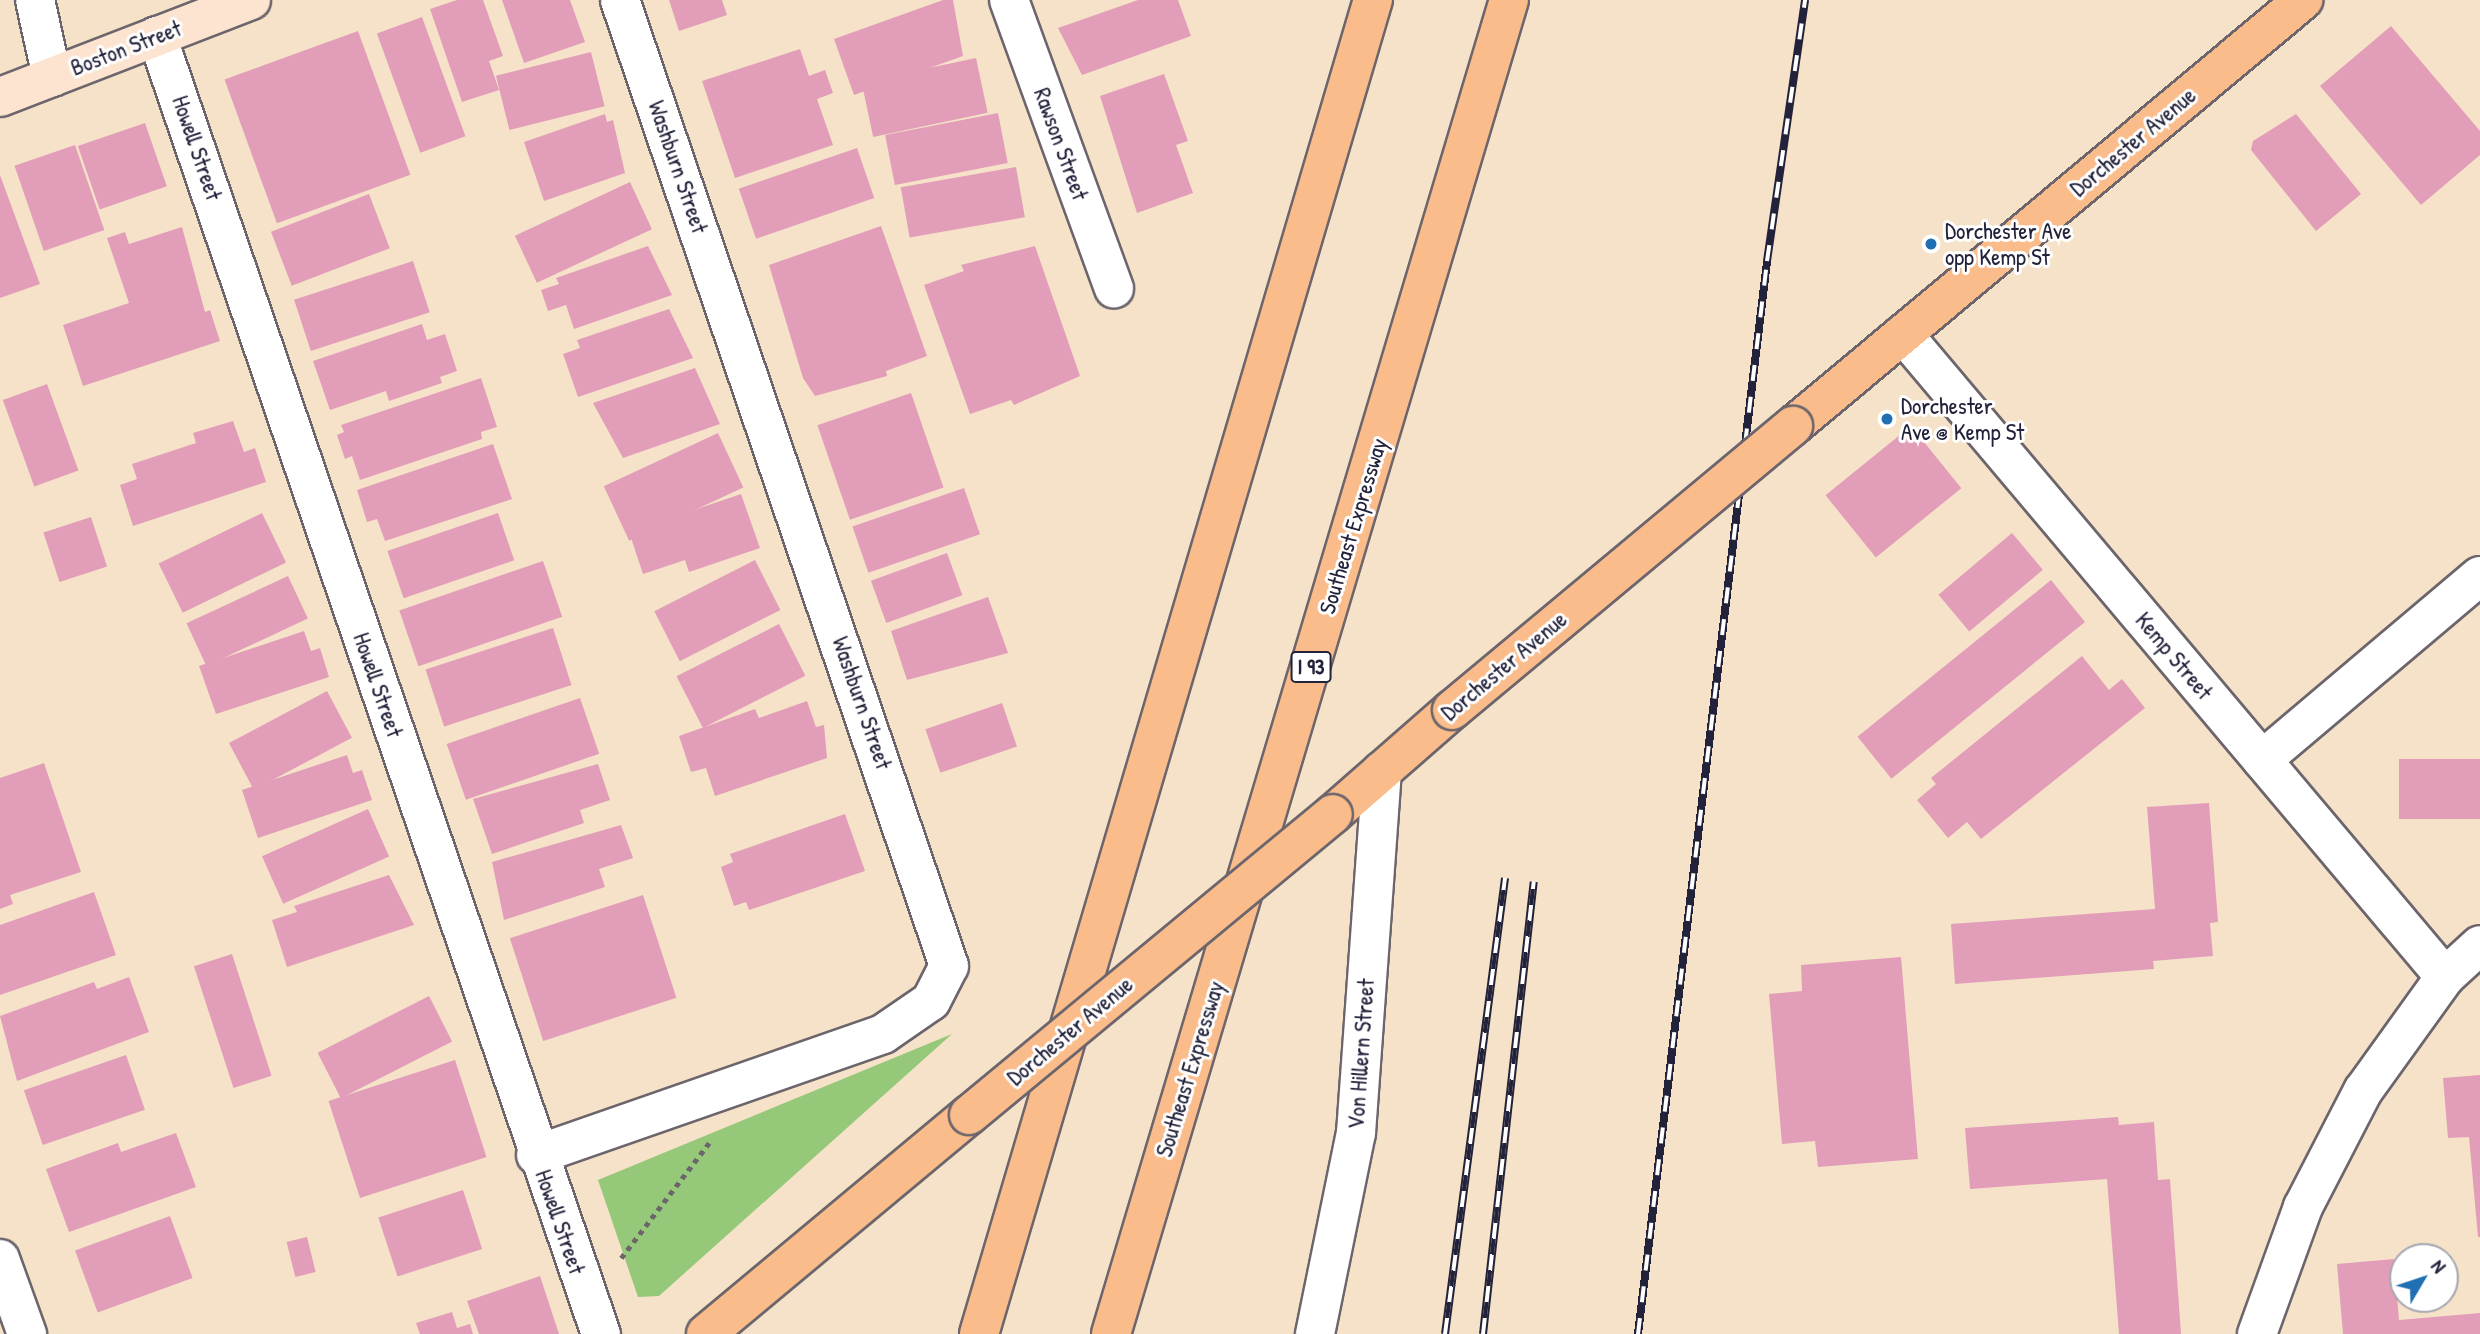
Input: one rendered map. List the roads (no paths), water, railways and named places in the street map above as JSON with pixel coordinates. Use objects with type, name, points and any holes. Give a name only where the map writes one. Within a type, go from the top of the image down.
[{"type":"main road","name":"Boston Street","points":[[0,97],[251,0]]},
{"type":"main road","points":[[979,1334],[1373,0]]},
{"type":"main road","name":"Southeast Expressway","points":[[1111,1334],[1509,0]]},
{"type":"main road","name":"Dorchester Avenue","points":[[706,1334],[1333,814],[1452,710],[2303,0]]},
{"type":"street","points":[[35,0],[52,77]]},
{"type":"street","name":"Washburn Street","points":[[536,1155],[883,1034],[931,1001],[949,966],[620,0]]},
{"type":"street","name":"Rawson Street","points":[[1009,0],[1114,288]]},
{"type":"street","name":"Howell Street","points":[[157,36],[536,1155],[601,1334]]},
{"type":"street","name":"Kemp Street","points":[[1903,334],[2445,977]]},
{"type":"street","points":[[2262,760],[2480,576]]},
{"type":"street","name":"Von Hillern Street","points":[[1315,1334],[1356,1133],[1381,771]]},
{"type":"street","points":[[2257,1334],[2332,1149],[2363,1091],[2445,977],[2480,945]]},
{"type":"street","points":[[0,1259],[27,1334]]},
{"type":"railway","points":[[1638,1334],[1767,261],[1805,0]]},
{"type":"railway","points":[[1445,1334],[1505,878]]},
{"type":"railway","points":[[1483,1334],[1534,882]]},
{"type":"place","name":"Dorchester Ave opp Kemp St","points":[[1931,244]]},
{"type":"place","name":"Dorchester Ave @ Kemp St","points":[[1887,419]]}]
